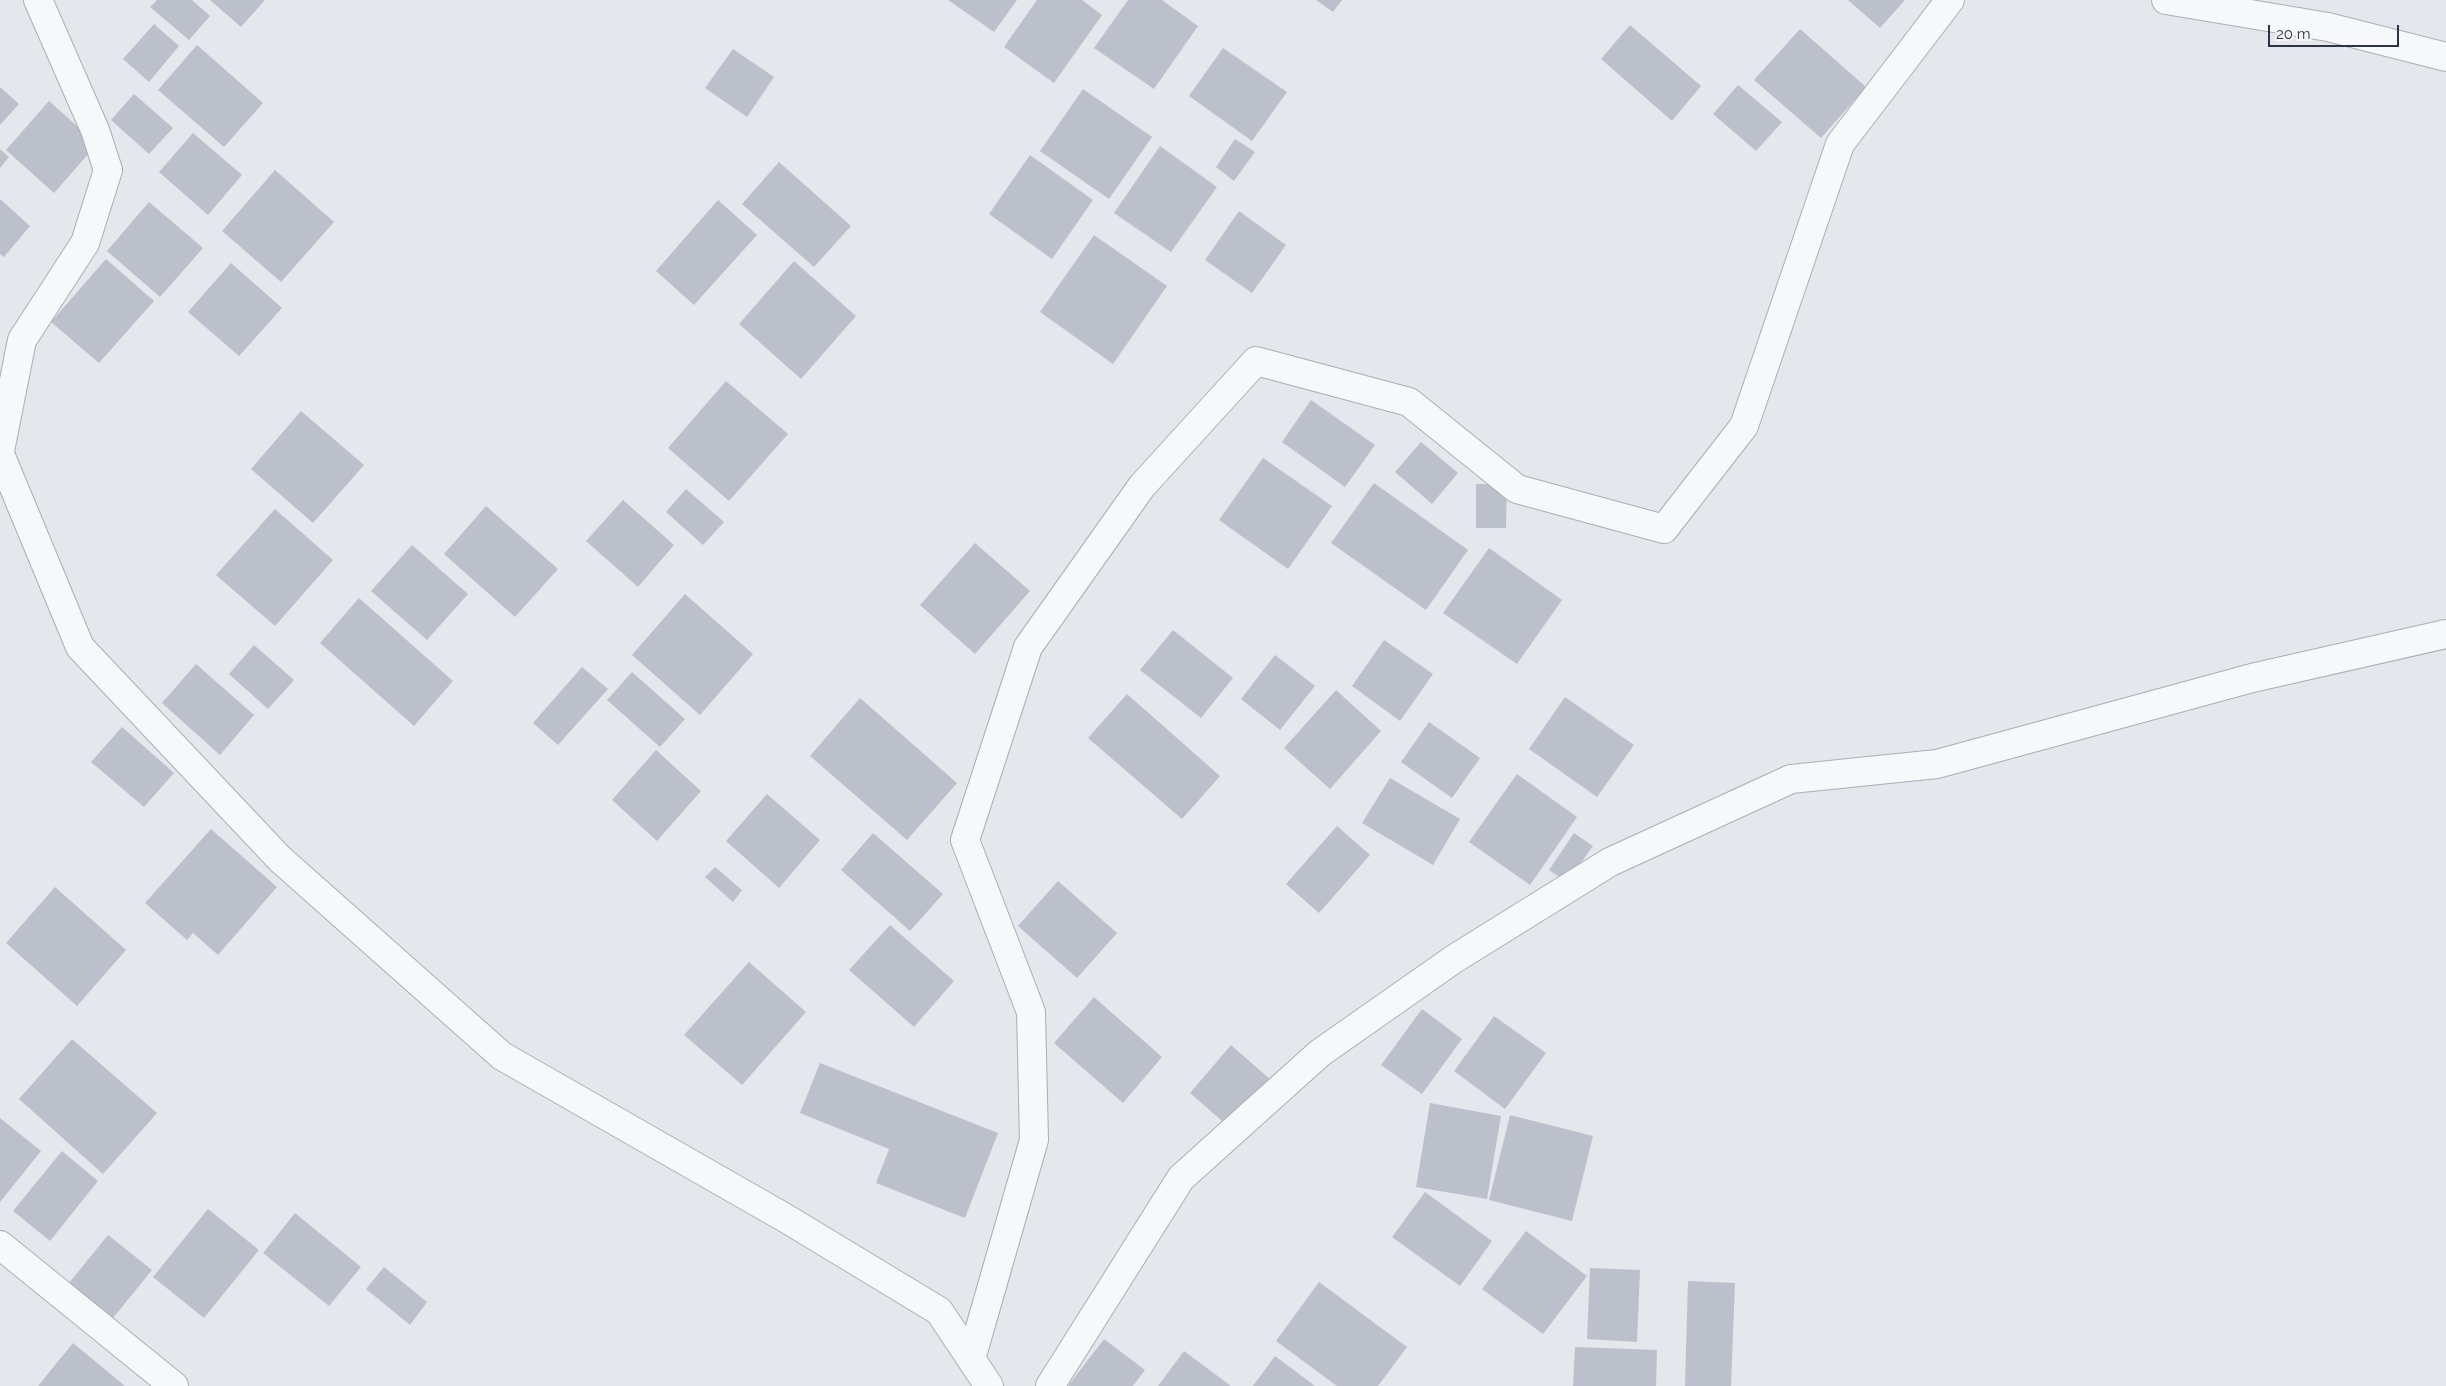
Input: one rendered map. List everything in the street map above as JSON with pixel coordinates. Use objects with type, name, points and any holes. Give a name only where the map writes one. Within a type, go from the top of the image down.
[{"type":"street","points":[[38,0],[95,130],[108,170],[85,243],[22,340],[0,453],[80,646],[280,859],[502,1056],[787,1219],[939,1311],[989,1386]]},
{"type":"street","points":[[971,1359],[1034,1140],[1031,1012],[965,840],[1028,647],[1142,486],[1256,361],[1409,402],[1517,490],[1664,529],[1744,426],[1840,144],[1950,0]]},
{"type":"street","points":[[2166,0],[2328,27],[2446,57]]},
{"type":"street","points":[[1050,1386],[1182,1178],[1320,1053],[1454,959],[1610,862],[1791,779],[1937,764],[2252,678],[2446,634]]},
{"type":"street","points":[[0,1245],[174,1386]]},
{"type":"building","points":[[157,0],[192,0],[210,16],[189,40],[150,7]]},
{"type":"building","points":[[210,0],[265,0],[241,27]]},
{"type":"building","points":[[948,0],[1017,0],[994,32]]},
{"type":"building","points":[[1037,0],[1082,0],[1102,15],[1054,83],[1004,47]]},
{"type":"building","points":[[1128,0],[1162,0],[1198,26],[1154,89],[1094,48]]},
{"type":"building","points":[[1316,0],[1342,0],[1333,12]]},
{"type":"building","points":[[1848,0],[1905,0],[1880,28]]},
{"type":"building","points":[[154,24],[179,46],[149,82],[123,59]]},
{"type":"building","points":[[1630,25],[1701,86],[1672,121],[1601,59]]},
{"type":"building","points":[[1800,29],[1866,87],[1821,138],[1754,80]]},
{"type":"building","points":[[197,45],[263,103],[224,147],[158,90]]},
{"type":"building","points":[[1223,48],[1287,92],[1252,141],[1189,96]]},
{"type":"building","points":[[733,49],[774,77],[747,117],[705,88]]},
{"type":"building","points":[[1738,85],[1782,122],[1756,151],[1713,114]]},
{"type":"building","points":[[0,87],[19,104],[0,125]]},
{"type":"building","points":[[1083,89],[1152,137],[1109,199],[1040,151]]},
{"type":"building","points":[[134,94],[173,128],[149,154],[111,120]]},
{"type":"building","points":[[49,101],[97,144],[54,193],[6,150]]},
{"type":"building","points":[[193,133],[242,175],[208,215],[159,172]]},
{"type":"building","points":[[1235,139],[1255,152],[1234,181],[1216,167]]},
{"type":"building","points":[[1160,146],[1217,187],[1171,252],[1114,213]]},
{"type":"building","points":[[0,149],[9,157],[0,168]]},
{"type":"building","points":[[1030,155],[1093,200],[1052,259],[989,214]]},
{"type":"building","points":[[779,162],[851,226],[814,267],[742,204]]},
{"type":"building","points":[[275,170],[334,222],[281,282],[222,231]]},
{"type":"building","points":[[0,199],[30,226],[4,257],[0,254]]},
{"type":"building","points":[[718,200],[757,235],[694,305],[656,271]]},
{"type":"building","points":[[149,202],[203,248],[160,297],[107,251]]},
{"type":"building","points":[[1239,211],[1286,245],[1252,293],[1205,260]]},
{"type":"building","points":[[1094,235],[1167,286],[1113,364],[1040,312]]},
{"type":"building","points":[[106,259],[154,301],[99,363],[51,322]]},
{"type":"building","points":[[794,261],[856,316],[801,379],[739,324]]},
{"type":"building","points":[[231,263],[282,308],[239,356],[188,312]]},
{"type":"building","points":[[726,381],[788,434],[729,501],[668,448]]},
{"type":"building","points":[[1311,400],[1375,445],[1345,487],[1282,442]]},
{"type":"building","points":[[301,411],[364,465],[313,523],[251,469]]},
{"type":"building","points":[[1421,442],[1458,473],[1432,504],[1395,472]]},
{"type":"building","points":[[1263,458],[1332,506],[1288,569],[1219,520]]},
{"type":"building","points":[[1374,483],[1468,550],[1426,610],[1331,543]]},
{"type":"building","points":[[1476,484],[1507,484],[1506,528],[1476,528]]},
{"type":"building","points":[[686,489],[724,522],[703,545],[666,512]]},
{"type":"building","points":[[623,500],[674,545],[638,587],[586,541]]},
{"type":"building","points":[[486,506],[558,569],[515,617],[444,554]]},
{"type":"building","points":[[275,509],[333,560],[275,626],[216,575]]},
{"type":"building","points":[[975,543],[1030,591],[975,654],[920,605]]},
{"type":"building","points":[[412,545],[468,594],[427,640],[371,591]]},
{"type":"building","points":[[1489,548],[1562,600],[1517,664],[1443,613]]},
{"type":"building","points":[[685,594],[753,654],[700,715],[632,655]]},
{"type":"building","points":[[359,598],[453,681],[414,726],[320,643]]},
{"type":"building","points":[[1173,630],[1233,678],[1201,718],[1140,670]]},
{"type":"building","points":[[1384,640],[1433,674],[1400,721],[1352,686]]},
{"type":"building","points":[[254,645],[294,680],[268,709],[229,674]]},
{"type":"building","points":[[1275,655],[1315,686],[1280,730],[1241,699]]},
{"type":"building","points":[[196,664],[254,715],[220,755],[162,703]]},
{"type":"building","points":[[582,667],[608,689],[558,745],[533,723]]},
{"type":"building","points":[[632,672],[685,719],[660,747],[607,700]]},
{"type":"building","points":[[1336,690],[1381,731],[1330,789],[1284,748]]},
{"type":"building","points":[[1127,694],[1220,776],[1182,819],[1088,738]]},
{"type":"building","points":[[1565,697],[1634,745],[1597,797],[1529,749]]},
{"type":"building","points":[[860,698],[957,783],[907,840],[810,756]]},
{"type":"building","points":[[1429,722],[1480,758],[1452,798],[1401,762]]},
{"type":"building","points":[[122,727],[174,773],[144,807],[91,762]]},
{"type":"building","points":[[656,750],[701,791],[657,841],[612,800]]},
{"type":"building","points":[[1517,774],[1577,817],[1530,885],[1469,842]]},
{"type":"building","points":[[1390,778],[1460,819],[1433,865],[1362,823]]},
{"type":"building","points":[[767,794],[820,840],[779,888],[726,841]]},
{"type":"building","points":[[1337,826],[1370,855],[1319,913],[1286,884]]},
{"type":"building","points":[[211,829],[277,887],[218,955],[193,933],[187,940],[145,903]]},
{"type":"building","points":[[873,833],[943,894],[910,931],[841,870]]},
{"type":"building","points":[[1574,833],[1593,846],[1567,882],[1549,870]]},
{"type":"building","points":[[715,867],[742,890],[733,902],[705,877]]},
{"type":"building","points":[[1058,881],[1117,933],[1077,978],[1018,926]]},
{"type":"building","points":[[55,887],[126,950],[77,1006],[6,943]]},
{"type":"building","points":[[890,925],[954,981],[914,1027],[849,970]]},
{"type":"building","points":[[749,962],[806,1012],[742,1085],[684,1035]]},
{"type":"building","points":[[1094,997],[1162,1057],[1123,1103],[1054,1043]]},
{"type":"building","points":[[1422,1009],[1462,1039],[1422,1094],[1381,1065]]},
{"type":"building","points":[[1494,1016],[1546,1053],[1505,1109],[1454,1071]]},
{"type":"building","points":[[72,1039],[157,1113],[103,1174],[19,1099]]},
{"type":"building","points":[[1231,1045],[1271,1080],[1229,1127],[1190,1093]]},
{"type":"building","points":[[820,1063],[998,1133],[965,1218],[876,1183],[889,1149],[800,1113]]},
{"type":"building","points":[[1430,1103],[1501,1116],[1487,1199],[1416,1187]]},
{"type":"building","points":[[1510,1115],[1593,1136],[1572,1221],[1489,1200]]},
{"type":"building","points":[[0,1118],[41,1151],[0,1202]]},
{"type":"building","points":[[62,1151],[98,1181],[50,1241],[13,1211]]},
{"type":"building","points":[[1425,1192],[1492,1241],[1460,1286],[1392,1237]]},
{"type":"building","points":[[208,1209],[259,1250],[204,1318],[153,1277]]},
{"type":"building","points":[[295,1213],[361,1267],[329,1306],[263,1253]]},
{"type":"building","points":[[1526,1231],[1587,1276],[1543,1334],[1482,1289]]},
{"type":"building","points":[[108,1235],[152,1270],[113,1318],[69,1283]]},
{"type":"building","points":[[384,1267],[427,1302],[410,1325],[366,1289]]},
{"type":"building","points":[[1590,1268],[1640,1270],[1637,1342],[1587,1339]]},
{"type":"building","points":[[1688,1281],[1735,1283],[1731,1386],[1685,1386]]},
{"type":"building","points":[[1319,1282],[1407,1347],[1378,1386],[1337,1386],[1276,1341]]},
{"type":"building","points":[[1104,1339],[1145,1370],[1133,1386],[1068,1386]]},
{"type":"building","points":[[73,1343],[125,1386],[38,1386]]},
{"type":"building","points":[[1575,1347],[1657,1350],[1656,1386],[1573,1386]]},
{"type":"building","points":[[1184,1351],[1231,1386],[1158,1386]]},
{"type":"building","points":[[1275,1356],[1315,1386],[1253,1386]]}]
